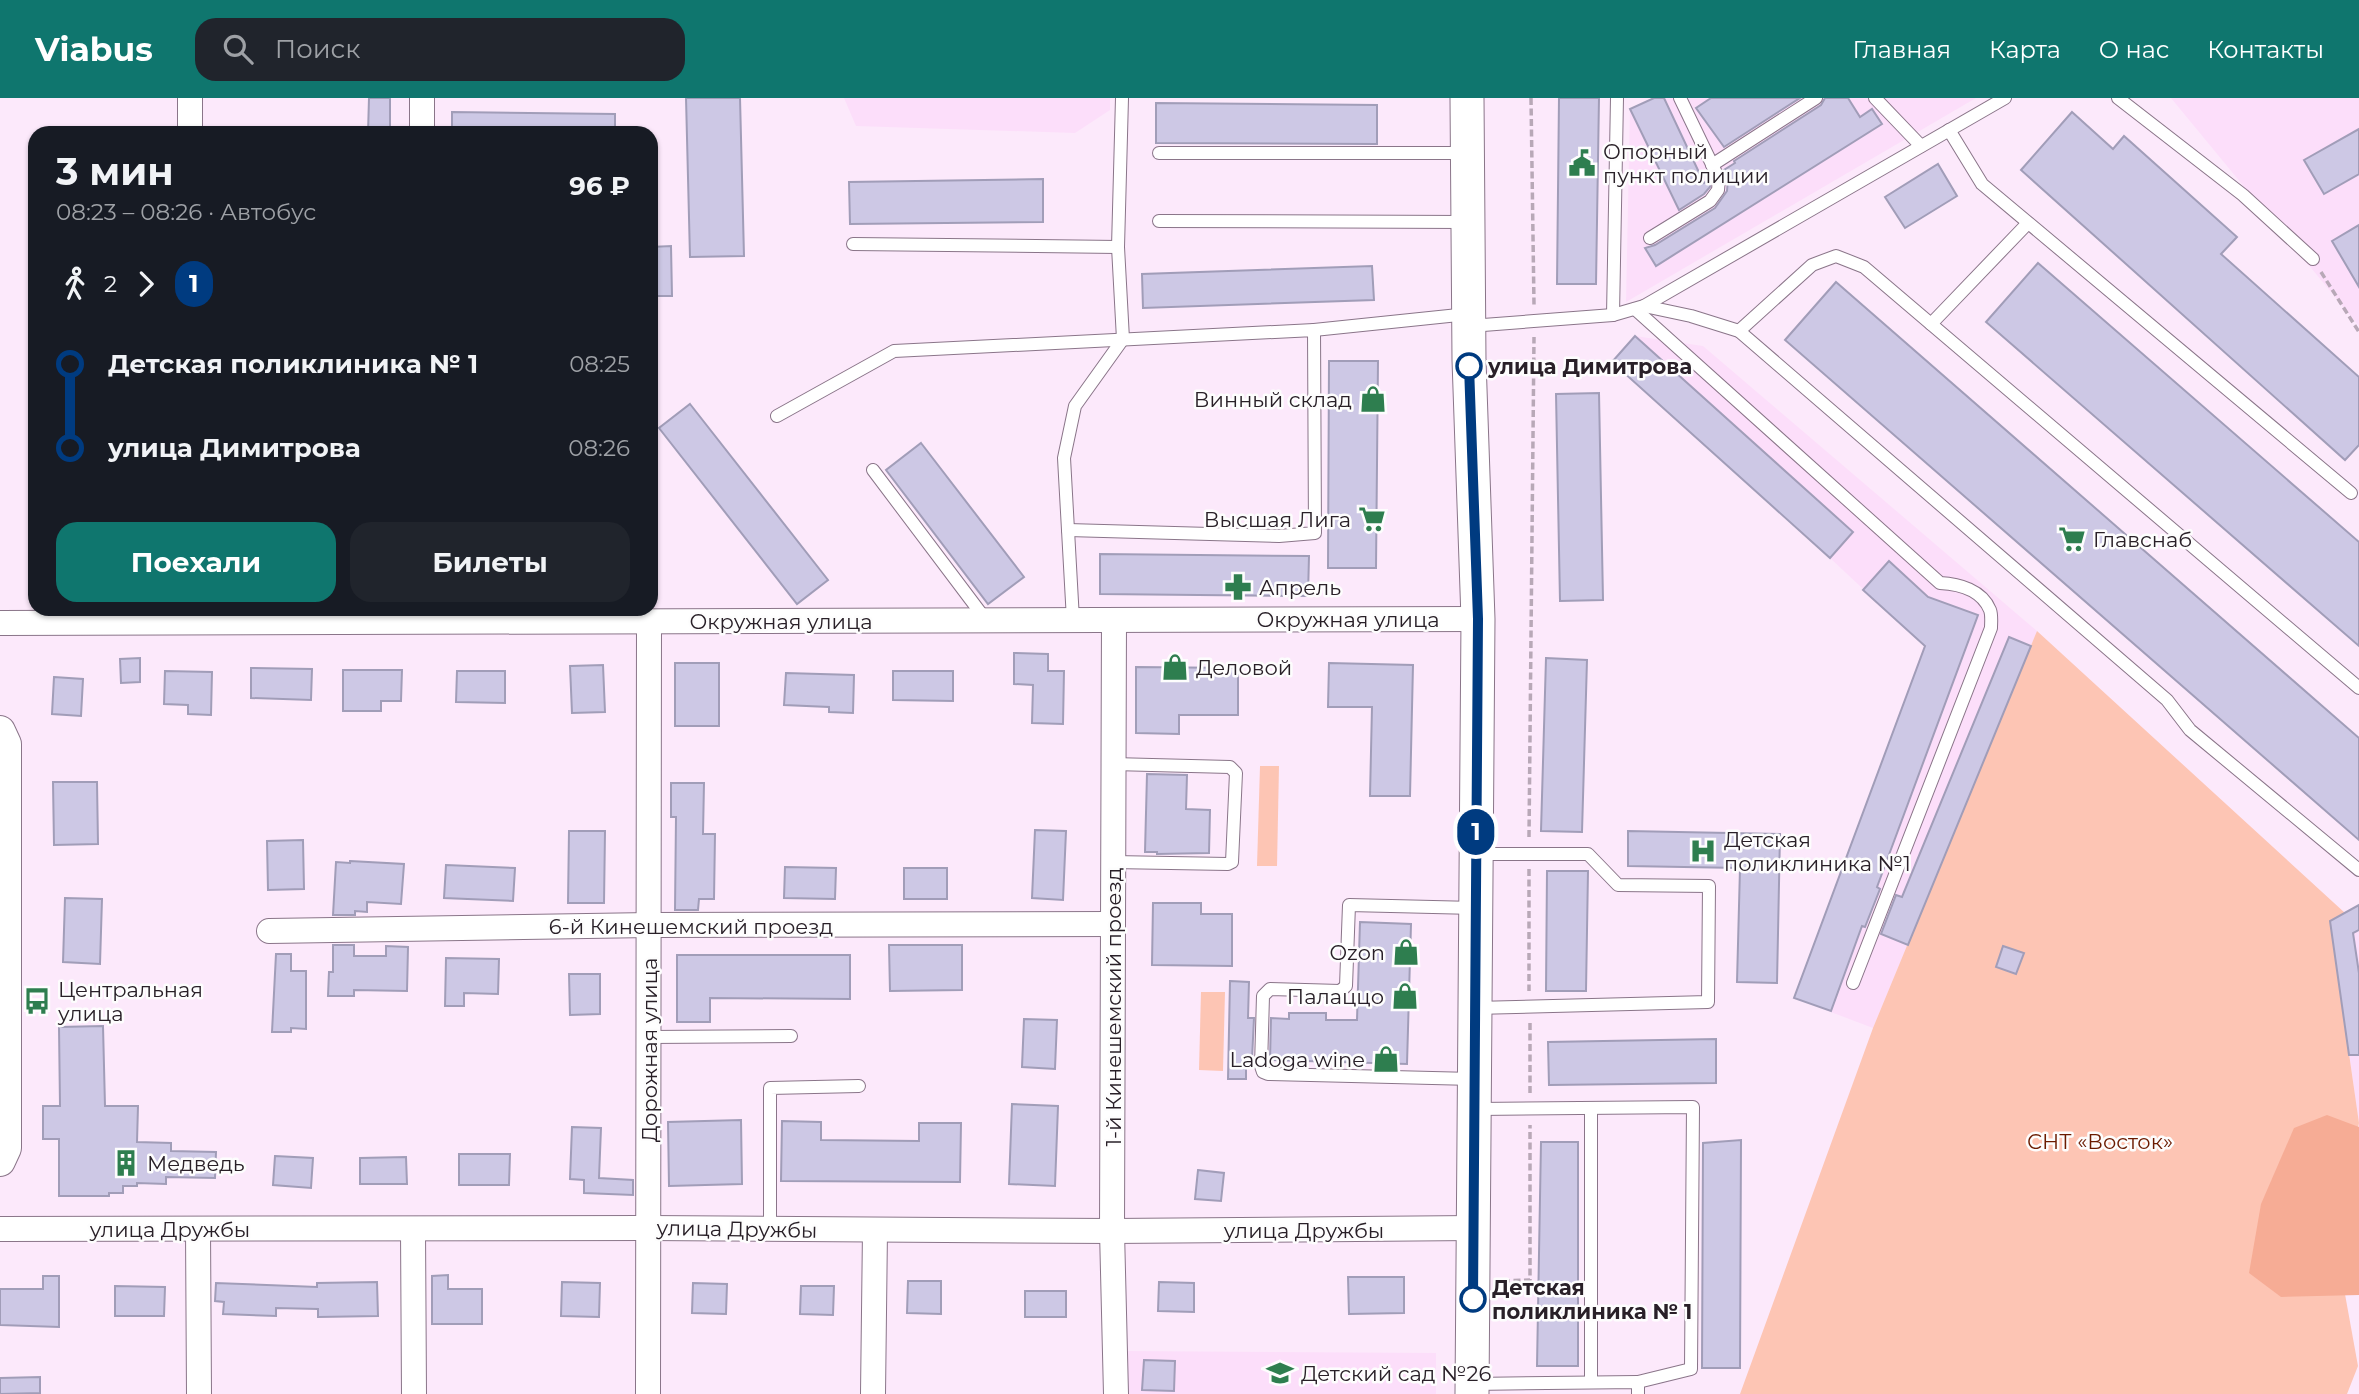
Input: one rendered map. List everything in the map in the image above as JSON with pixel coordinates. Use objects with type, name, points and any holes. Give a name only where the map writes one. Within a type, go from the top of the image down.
[{"type":"main road","points":[[1467,98],[1469,320],[1478,619],[1472,1389]]},
{"type":"street","points":[[190,98],[190,126]]},
{"type":"street","points":[[422,98],[422,126]]},
{"type":"street","name":"Окружная улица","points":[[0,623],[372,616]]},
{"type":"street","name":"Окружная улица","points":[[462,616],[649,621],[1478,619]]},
{"type":"street","name":"1-й Кинешемский проезд","points":[[1114,620],[1112,1231],[1116,1394]]},
{"type":"street","name":"Дорожная улица","points":[[648,1394],[649,621]]},
{"type":"street","points":[[0,731],[6,744],[6,1148],[0,1161]]},
{"type":"street","name":"6-й Кинешемский проезд","points":[[269,931],[650,925],[1113,924]]},
{"type":"street","name":"улица Дружбы","points":[[0,1229],[648,1228],[1112,1231],[1473,1228]]},
{"type":"street","points":[[198,1230],[199,1394]]},
{"type":"street","points":[[413,1230],[414,1394]]},
{"type":"street","points":[[873,1394],[875,1230]]},
{"type":"lane","points":[[1073,620],[1064,458],[1075,406],[1123,339],[1118,247],[1122,98]]},
{"type":"lane","points":[[1613,315],[1618,98]]},
{"type":"lane","points":[[1712,164],[1816,98]]},
{"type":"lane","points":[[1875,98],[1920,146]]},
{"type":"lane","points":[[777,416],[894,351],[1469,320],[1534,321],[1613,315],[1640,307],[2006,98]]},
{"type":"lane","points":[[2119,98],[2243,195],[2313,259]]},
{"type":"lane","points":[[1650,238],[1710,201],[1718,190],[1718,179],[1685,100]]},
{"type":"lane","points":[[1949,130],[1982,184],[2351,493]]},
{"type":"lane","points":[[1159,153],[1466,153]]},
{"type":"lane","points":[[1159,221],[1467,222]]},
{"type":"lane","points":[[1931,324],[2028,223]]},
{"type":"lane","points":[[853,244],[1118,247]]},
{"type":"lane","points":[[1739,331],[1812,265],[1836,256],[1864,268],[2359,688]]},
{"type":"lane","points":[[1640,307],[1691,316],[1739,331],[2167,700],[2190,730],[2359,870]]},
{"type":"lane","points":[[1640,307],[1940,583],[1955,584],[1978,593],[1991,611],[1992,628],[1853,983]]},
{"type":"lane","points":[[1068,530],[1279,536],[1315,533],[1314,330]]},
{"type":"lane","points":[[873,470],[986,620]]},
{"type":"lane","points":[[1113,764],[1230,767],[1236,773],[1232,862],[1113,862]]},
{"type":"lane","points":[[1475,1008],[1708,1002],[1709,886],[1618,885],[1588,854],[1476,854]]},
{"type":"lane","points":[[1472,1389],[1591,1382],[1638,1388],[1690,1369],[1693,1107],[1530,1109],[1474,1094],[1263,1072],[1261,1066],[1265,992],[1270,989],[1340,991],[1346,986],[1349,905],[1476,908]]},
{"type":"lane","points":[[649,1037],[791,1036]]},
{"type":"lane","points":[[770,1230],[770,1087],[859,1086]]},
{"type":"lane","points":[[1591,1108],[1591,1382]]},
{"type":"path","points":[[1503,1281],[1531,1280],[1529,854],[1534,321],[1531,98]]},
{"type":"path","points":[[2313,259],[2359,332]]},
{"type":"shaded area","points":[[844,98],[1110,98],[1110,110],[1075,133],[856,126]]},
{"type":"shaded area","points":[[1654,98],[1976,98],[1626,302],[1630,109]]},
{"type":"shaded area","points":[[2171,98],[2359,98],[2359,326]]},
{"type":"shaded area","points":[[1635,336],[1703,346],[2037,631],[1873,1028],[1794,998],[1924,646],[1612,362]]},
{"type":"shaded area","points":[[2359,905],[2359,1123],[2330,921]]},
{"type":"shaded area","points":[[2327,1115],[2359,1127],[2359,1295],[2281,1297],[2249,1273],[2261,1204],[2294,1128]]},
{"type":"shaded area","name":"Детский сад №26","points":[[1124,1351],[1436,1353],[1436,1394],[1124,1394]]},
{"type":"green space","name":"СНТ «Восток»","points":[[2037,631],[2345,913],[2330,922],[2359,1123],[2337,1250],[2358,1366],[2347,1394],[1740,1394],[1873,1028]]},
{"type":"green space","points":[[1260,766],[1279,766],[1277,866],[1257,866]]},
{"type":"green space","points":[[1201,992],[1225,992],[1223,1071],[1199,1070]]},
{"type":"building","points":[[369,98],[390,98],[390,126],[368,126]]},
{"type":"building","points":[[686,98],[740,98],[744,256],[690,257]]},
{"type":"building","points":[[1559,98],[1599,98],[1596,284],[1557,284]]},
{"type":"building","points":[[1654,98],[1664,98],[1704,183],[1710,181],[1710,187],[1704,194],[1679,210],[1630,109]]},
{"type":"building","points":[[1711,98],[1800,98],[1724,147],[1696,108]]},
{"type":"building","points":[[1825,98],[1848,98],[1860,117],[1872,109],[1882,124],[1656,266],[1645,248],[1655,245],[1715,208],[1727,191],[1728,179],[1724,170],[1821,105]]},
{"type":"building","points":[[1156,103],[1377,105],[1377,144],[1156,143]]},
{"type":"building","points":[[452,112],[615,114],[615,126],[452,126]]},
{"type":"building","points":[[2072,112],[2113,149],[2124,136],[2237,237],[2221,254],[2359,377],[2359,445],[2345,460],[2021,170]]},
{"type":"building","points":[[2359,129],[2359,174],[2324,194],[2304,160]]},
{"type":"building","points":[[1938,164],[1957,196],[1905,228],[1885,197]]},
{"type":"building","points":[[1043,179],[1043,222],[850,224],[849,182]]},
{"type":"building","points":[[2359,225],[2359,287],[2332,241]]},
{"type":"building","points":[[671,246],[672,296],[658,296],[658,247]]},
{"type":"building","points":[[2038,263],[2359,542],[2359,646],[1986,322]]},
{"type":"building","points":[[1372,266],[1374,300],[1143,308],[1142,274]]},
{"type":"building","name":"Главснаб","points":[[1836,282],[2359,738],[2359,840],[1785,340]]},
{"type":"building","points":[[1635,336],[1853,532],[1830,558],[1612,362]]},
{"type":"building","points":[[1329,361],[1378,361],[1376,568],[1328,568]]},
{"type":"building","points":[[1599,393],[1603,600],[1560,601],[1556,394]]},
{"type":"building","points":[[690,404],[828,580],[797,604],[659,428]]},
{"type":"building","points":[[921,443],[1024,577],[988,604],[886,470]]},
{"type":"building","points":[[1100,554],[1309,556],[1308,596],[1100,594]]},
{"type":"building","points":[[1889,561],[1928,597],[1978,615],[1877,887],[1880,889],[1865,927],[1862,926],[1831,1011],[1794,998],[1925,646],[1863,590]]},
{"type":"building","points":[[2009,637],[2031,646],[1908,945],[1881,934],[1896,895],[1902,897]]},
{"type":"building","points":[[1014,653],[1048,654],[1048,671],[1064,671],[1063,724],[1032,723],[1033,685],[1014,684]]},
{"type":"building","points":[[140,658],[140,682],[121,683],[120,659]]},
{"type":"building","points":[[1546,658],[1587,660],[1582,832],[1541,831]]},
{"type":"building","points":[[675,663],[719,663],[719,726],[675,726]]},
{"type":"building","points":[[1329,663],[1413,665],[1410,796],[1370,796],[1372,707],[1328,707]]},
{"type":"building","points":[[603,665],[605,712],[572,713],[570,666]]},
{"type":"building","points":[[1136,667],[1238,668],[1238,715],[1179,715],[1179,734],[1136,733]]},
{"type":"building","points":[[251,668],[312,669],[311,700],[251,698]]},
{"type":"building","points":[[343,670],[402,670],[401,701],[381,701],[381,711],[343,711]]},
{"type":"building","points":[[165,671],[212,672],[211,715],[188,714],[188,705],[164,704]]},
{"type":"building","points":[[457,671],[505,671],[505,703],[456,702]]},
{"type":"building","points":[[893,671],[953,671],[953,701],[893,700]]},
{"type":"building","points":[[786,673],[854,675],[853,713],[829,712],[829,707],[784,705]]},
{"type":"building","points":[[54,677],[83,679],[81,716],[52,714]]},
{"type":"building","points":[[1147,774],[1187,775],[1186,809],[1210,810],[1209,853],[1145,852]]},
{"type":"building","points":[[53,782],[97,782],[98,844],[54,845]]},
{"type":"building","points":[[671,783],[704,783],[703,834],[715,834],[714,899],[699,899],[698,910],[675,910],[676,817],[671,817]]},
{"type":"building","points":[[1035,830],[1066,831],[1063,900],[1032,898]]},
{"type":"building","points":[[569,831],[605,831],[604,903],[568,903]]},
{"type":"building","points":[[1628,831],[1780,834],[1777,983],[1737,982],[1740,868],[1628,866]]},
{"type":"building","points":[[303,840],[304,889],[268,890],[267,841]]},
{"type":"building","points":[[336,862],[404,864],[401,904],[367,902],[367,912],[333,915]]},
{"type":"building","points":[[446,865],[515,868],[513,901],[444,898]]},
{"type":"building","points":[[785,867],[836,868],[835,899],[784,898]]},
{"type":"building","points":[[904,868],[947,868],[947,899],[904,899]]},
{"type":"building","points":[[1547,871],[1588,871],[1586,991],[1546,991]]},
{"type":"building","points":[[65,898],[102,899],[100,964],[63,962]]},
{"type":"building","points":[[1153,903],[1201,903],[1201,914],[1232,914],[1232,966],[1152,965]]},
{"type":"building","points":[[2359,905],[2359,930],[2353,933],[2359,973],[2359,1055],[2349,1055],[2330,921]]},
{"type":"building","points":[[1360,922],[1411,924],[1407,1064],[1270,1060],[1271,1018],[1289,1019],[1289,1013],[1326,1013],[1326,1020],[1357,1020]]},
{"type":"building","points":[[333,945],[354,945],[354,956],[386,956],[386,946],[408,947],[407,991],[354,990],[354,996],[328,996],[329,972],[333,972]]},
{"type":"building","points":[[889,945],[962,945],[962,990],[890,991]]},
{"type":"building","points":[[2003,946],[2024,953],[2016,974],[1996,967]]},
{"type":"building","points":[[276,954],[291,954],[291,971],[306,971],[306,1029],[291,1028],[291,1032],[272,1032]]},
{"type":"building","points":[[677,955],[850,955],[850,999],[710,998],[710,1022],[677,1022]]},
{"type":"building","points":[[446,958],[499,959],[498,994],[464,993],[464,1006],[445,1006]]},
{"type":"building","points":[[569,974],[600,974],[600,1014],[570,1015]]},
{"type":"building","points":[[1230,981],[1249,982],[1248,1018],[1254,1018],[1252,1059],[1246,1059],[1246,1079],[1228,1079]]},
{"type":"building","points":[[1024,1019],[1057,1020],[1055,1069],[1022,1067]]},
{"type":"building","points":[[103,1026],[105,1106],[138,1106],[137,1142],[171,1143],[171,1151],[216,1152],[215,1178],[166,1177],[166,1184],[137,1183],[137,1186],[123,1186],[123,1193],[109,1193],[109,1196],[59,1196],[59,1139],[43,1139],[43,1106],[60,1106],[59,1027]]},
{"type":"building","points":[[1716,1039],[1716,1083],[1549,1085],[1548,1042]]},
{"type":"building","points":[[1012,1104],[1058,1106],[1055,1186],[1009,1184]]},
{"type":"building","points":[[741,1120],[742,1184],[669,1186],[668,1122]]},
{"type":"building","points":[[782,1121],[821,1122],[821,1140],[919,1141],[919,1123],[961,1123],[960,1182],[781,1181]]},
{"type":"building","points":[[572,1127],[601,1128],[599,1178],[633,1180],[633,1195],[584,1193],[584,1180],[570,1179]]},
{"type":"building","points":[[1741,1140],[1740,1368],[1702,1368],[1703,1143]]},
{"type":"building","points":[[1541,1142],[1578,1142],[1578,1366],[1537,1366]]},
{"type":"building","points":[[459,1154],[510,1154],[509,1185],[459,1185]]},
{"type":"building","points":[[275,1156],[313,1158],[311,1188],[273,1185]]},
{"type":"building","points":[[406,1157],[407,1184],[360,1184],[360,1158]]},
{"type":"building","points":[[1198,1170],[1224,1173],[1221,1201],[1195,1199]]},
{"type":"building","points":[[448,1275],[448,1289],[482,1289],[482,1324],[432,1324],[432,1276]]},
{"type":"building","points":[[43,1276],[59,1276],[59,1327],[0,1325],[0,1289],[43,1289]]},
{"type":"building","points":[[1348,1277],[1404,1277],[1404,1313],[1349,1314]]},
{"type":"building","points":[[908,1281],[941,1281],[941,1314],[907,1313]]},
{"type":"building","points":[[377,1282],[378,1316],[318,1317],[318,1309],[276,1308],[276,1316],[223,1314],[224,1302],[215,1301],[216,1283],[317,1287],[317,1283]]},
{"type":"building","points":[[562,1282],[600,1283],[599,1317],[561,1316]]},
{"type":"building","points":[[1159,1282],[1194,1283],[1194,1312],[1158,1311]]},
{"type":"building","points":[[693,1283],[727,1284],[726,1314],[692,1313]]},
{"type":"building","points":[[115,1286],[165,1287],[164,1316],[115,1316]]},
{"type":"building","points":[[801,1286],[834,1286],[833,1315],[800,1314]]},
{"type":"building","points":[[1025,1291],[1066,1291],[1066,1317],[1025,1317]]},
{"type":"building","points":[[1144,1360],[1175,1361],[1174,1391],[1142,1390]]},
{"type":"building","points":[[40,1377],[40,1393],[0,1394],[0,1378]]},
{"type":"bus line","name":"1","points":[[1469,366],[1478,619],[1473,1299]]},
{"type":"place","name":"Опорный пункт полиции","points":[[1582,163]]},
{"type":"place","name":"улица Димитрова","points":[[1469,366]]},
{"type":"place","name":"Винный склад","points":[[1373,399]]},
{"type":"place","name":"Высшая Лига","points":[[1372,519]]},
{"type":"place","name":"Главснаб","points":[[2072,539]]},
{"type":"place","name":"Апрель","points":[[1238,587]]},
{"type":"place","name":"Деловой","points":[[1175,667]]},
{"type":"place","name":"Детская поликлиника №1","points":[[1703,851]]},
{"type":"place","name":"Ozon","points":[[1406,952]]},
{"type":"place","name":"Палаццо","points":[[1405,996]]},
{"type":"place","name":"Центральная улица","points":[[37,1001]]},
{"type":"place","name":"Ladoga wine","points":[[1386,1059]]},
{"type":"place","name":"Медведь","points":[[126,1163]]},
{"type":"place","name":"Детская поликлиника № 1","points":[[1473,1299]]},
{"type":"place","name":"Детский сад №26","points":[[1280,1373]]}]
